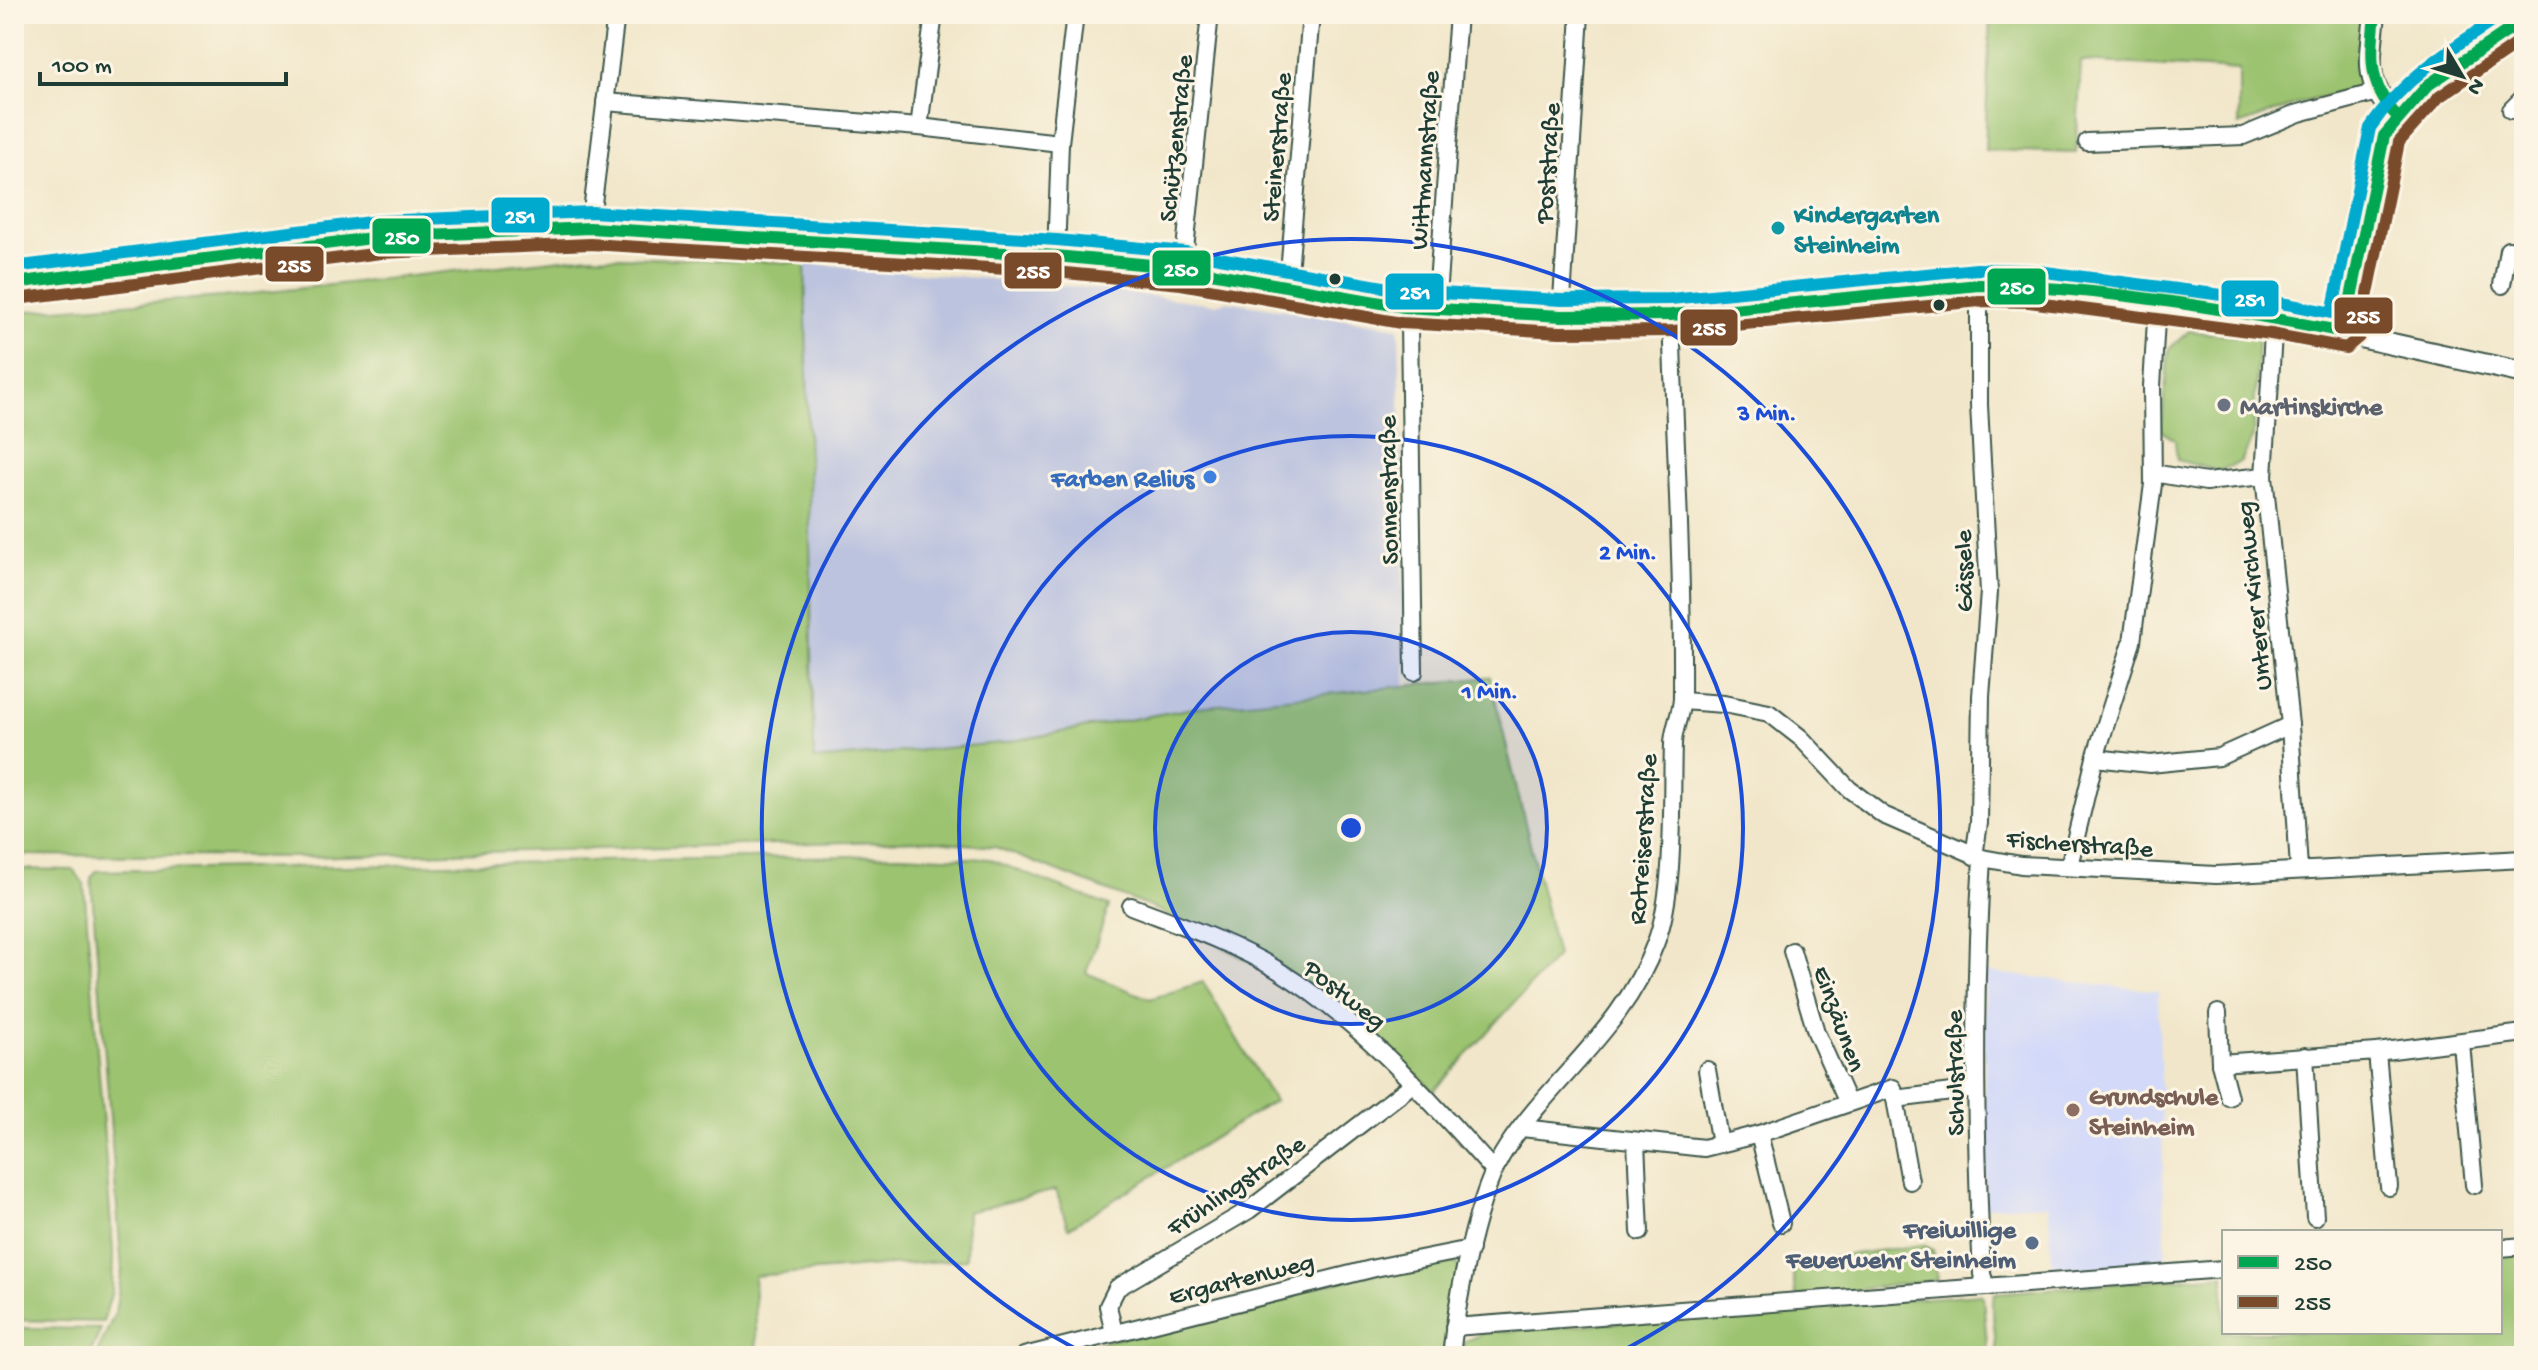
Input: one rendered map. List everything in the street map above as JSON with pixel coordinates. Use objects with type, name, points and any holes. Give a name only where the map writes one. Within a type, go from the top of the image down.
[{"type":"street","points":[[590,228],[616,14]]},
{"type":"street","points":[[919,127],[934,14]]},
{"type":"street","points":[[1056,256],[1060,143],[1075,14]]},
{"type":"street","name":"Schützenstraße","points":[[1183,268],[1210,14]]},
{"type":"street","name":"Steinerstraße","points":[[1288,284],[1311,14]]},
{"type":"street","name":"Wittmannstraße","points":[[1436,310],[1458,14]]},
{"type":"street","name":"Poststraße","points":[[1561,316],[1580,14]]},
{"type":"street","points":[[2375,14],[2371,71],[2377,92],[2396,115]]},
{"type":"street","points":[[2344,332],[2384,136],[2396,115],[2419,90],[2524,20]]},
{"type":"street","points":[[2087,142],[2243,136],[2299,113],[2377,92]]},
{"type":"street","points":[[2511,110],[2524,97]]},
{"type":"street","points":[[605,102],[919,127],[1060,143]]},
{"type":"street","points":[[14,283],[380,237],[590,228],[1056,256],[1183,268],[1288,284],[1404,307],[1561,316],[1671,315],[1979,285],[2030,286],[2274,318],[2524,373]]},
{"type":"street","points":[[2502,285],[2508,250],[2524,251]]},
{"type":"street","name":"Gässele","points":[[1978,857],[1981,696],[1989,592],[1979,405],[1979,285]]},
{"type":"street","points":[[2069,866],[2095,758],[2132,642],[2153,473],[2152,386],[2157,304]]},
{"type":"street","name":"Sonnenstraße","points":[[1404,307],[1409,324],[1414,672]]},
{"type":"street","name":"Rotreiserstraße","points":[[1451,1356],[1470,1249],[1494,1171],[1522,1128],[1614,1021],[1635,988],[1663,921],[1670,839],[1673,736],[1682,701],[1683,607],[1671,315]]},
{"type":"street","name":"Unterer Kirchweg","points":[[2274,318],[2264,476],[2290,725],[2299,869]]},
{"type":"street","points":[[2153,473],[2206,482],[2264,476]]},
{"type":"street","name":"Fischerstraße","points":[[1682,701],[1724,704],[1769,713],[1801,738],[1849,789],[1883,815],[1978,857],[2021,865],[2216,875],[2524,859]]},
{"type":"street","points":[[2095,758],[2150,764],[2219,757],[2290,725]]},
{"type":"street","name":"Schulstraße","points":[[1978,857],[1976,1089],[1982,1274],[1986,1287]]},
{"type":"street","name":"Postweg","points":[[1131,906],[1246,953],[1276,969],[1358,1030],[1414,1083],[1494,1171]]},
{"type":"street","name":"Einzäunen","points":[[1792,951],[1816,1032],[1847,1101]]},
{"type":"street","points":[[2218,1013],[2220,1063],[2229,1097]]},
{"type":"street","points":[[2220,1063],[2377,1052],[2524,1033]]},
{"type":"street","points":[[2461,1043],[2474,1185]]},
{"type":"street","points":[[2377,1052],[2389,1187]]},
{"type":"street","points":[[2305,1056],[2315,1217]]},
{"type":"street","points":[[1707,1070],[1720,1144]]},
{"type":"street","name":"Frühlingstraße","points":[[1114,1333],[1108,1306],[1117,1288],[1249,1210],[1414,1083]]},
{"type":"street","name":"Einzäunen","points":[[1522,1128],[1704,1148],[1759,1134],[1847,1101],[1893,1088],[1895,1099],[1976,1089]]},
{"type":"street","points":[[1895,1099],[1910,1181]]},
{"type":"street","points":[[1759,1134],[1781,1223]]},
{"type":"street","points":[[1636,1142],[1640,1232]]},
{"type":"street","points":[[2502,1248],[2524,1246]]},
{"type":"street","name":"Ergartenweg","points":[[1024,1356],[1388,1265],[1470,1249]]},
{"type":"street","points":[[1454,1327],[2222,1269]]},
{"type":"shaded area","points":[[805,263],[1079,287],[1215,304],[1227,301],[1399,327],[1405,686],[1199,707],[1001,743],[813,760]]},
{"type":"shaded area","name":"Grundschule Steinheim","points":[[1985,972],[2158,991],[2166,1267],[2053,1276],[2048,1204],[1985,1207]]},
{"type":"green space","points":[[1990,14],[2363,14],[2360,88],[2300,103],[2239,125],[2239,70],[2081,61],[2076,153],[1985,150]]},
{"type":"green space","points":[[589,256],[805,263],[814,760],[1001,743],[1199,707],[1490,677],[1557,956],[1434,1091],[1361,1025],[1160,911],[995,847],[927,840],[302,857],[14,855],[14,312],[222,297]]},
{"type":"green space","points":[[2189,331],[2258,339],[2253,436],[2241,462],[2218,471],[2177,460],[2175,440],[2161,431],[2169,349]]},
{"type":"green space","points":[[900,855],[989,859],[1109,906],[1086,973],[1150,999],[1203,982],[1274,1101],[1068,1228],[1056,1190],[967,1212],[966,1259],[754,1276],[757,1356],[96,1356],[115,1313],[122,1270],[91,878],[96,871]]},
{"type":"green space","points":[[14,869],[74,870],[84,884],[113,1251],[112,1291],[103,1322],[14,1320]]},
{"type":"green space","points":[[1923,1245],[1933,1250],[1937,1280],[1796,1297],[1791,1262]]},
{"type":"green space","points":[[2524,1252],[2524,1356],[1997,1356],[1992,1303],[1995,1293],[2222,1275],[2222,1334],[2502,1334],[2502,1253]]},
{"type":"green space","points":[[1448,1259],[1460,1267],[1445,1356],[1049,1356],[1371,1273]]},
{"type":"green space","points":[[1980,1294],[1983,1297],[1988,1356],[1458,1356],[1465,1341],[1484,1333]]},
{"type":"green space","points":[[14,1328],[101,1329],[89,1356],[14,1356]]},
{"type":"transit line","name":"250","points":[[2375,14],[2373,68],[2380,92],[2396,115]]},
{"type":"transit line","name":"251","points":[[14,267],[378,221],[591,212],[1057,240],[1185,252],[1406,291],[1561,300],[1670,299],[1977,269],[2030,270],[2276,302],[2332,313],[2370,128],[2414,78],[2504,14]]},
{"type":"transit line","name":"250","points":[[2344,332],[2384,136],[2428,85],[2524,20]]},
{"type":"transit line","name":"255","points":[[16,299],[381,253],[590,244],[1055,272],[1181,284],[1401,323],[1560,332],[1673,331],[1980,301],[2029,302],[2271,334],[2346,348],[2359,337],[2399,142],[2439,97],[2524,39]]},
{"type":"transit line","name":"250","points":[[14,283],[380,237],[590,228],[1056,256],[1183,268],[1404,307],[1561,316],[1671,315],[1979,285],[2070,290],[2162,301],[2344,332]]},
{"type":"place","name":"Kindergarten Steinheim","points":[[1778,228]]},
{"type":"place","name":"Martinskirche","points":[[2224,405]]},
{"type":"place","name":"Farben Relius","points":[[1210,477]]},
{"type":"place","name":"Grundschule Steinheim","points":[[2073,1110]]},
{"type":"place","name":"Freiwillige Feuerwehr Steinheim","points":[[2032,1243]]}]
